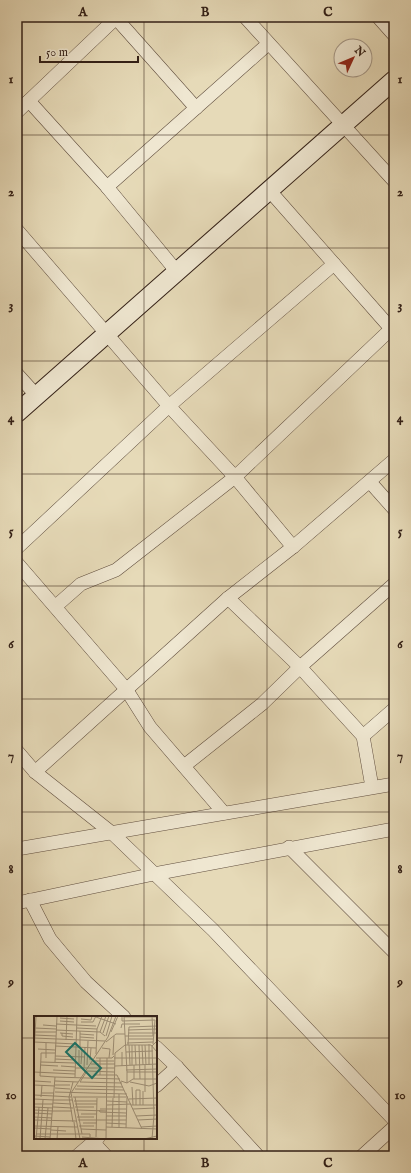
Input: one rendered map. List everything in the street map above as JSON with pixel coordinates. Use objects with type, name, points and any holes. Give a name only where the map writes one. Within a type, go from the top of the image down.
[{"type":"street","points":[[244,17],[394,181]]},
{"type":"street","points":[[378,17],[394,35]]},
{"type":"street","points":[[17,112],[116,18],[196,108]]},
{"type":"street","points":[[107,187],[268,44]]},
{"type":"street","points":[[17,412],[106,333],[178,273],[269,190],[394,80]]},
{"type":"street","points":[[29,101],[107,187],[178,273]]},
{"type":"street","points":[[56,606],[81,584],[116,570],[235,477],[393,330],[269,190]]},
{"type":"street","points":[[17,230],[169,406],[235,477],[293,547]]},
{"type":"street","points":[[17,548],[169,406],[334,264]]},
{"type":"street","points":[[17,374],[36,395]]},
{"type":"street","points":[[35,772],[228,598],[293,547],[394,460]]},
{"type":"street","points":[[370,482],[394,509]]},
{"type":"street","points":[[17,563],[56,606],[126,689],[150,727],[224,813]]},
{"type":"street","points":[[184,766],[262,704],[300,667],[394,584]]},
{"type":"street","points":[[228,598],[300,667],[363,736],[372,787]]},
{"type":"street","points":[[363,736],[394,708]]},
{"type":"street","points":[[17,751],[35,772],[112,833],[213,930],[394,1120]]},
{"type":"street","points":[[17,849],[394,784]]},
{"type":"street","points":[[17,903],[289,847],[394,828]]},
{"type":"street","points":[[289,847],[394,952]]},
{"type":"street","points":[[30,900],[50,939],[86,982],[123,1016]]},
{"type":"street","points":[[157,1048],[177,1067],[258,1156]]},
{"type":"street","points":[[157,1085],[177,1067]]},
{"type":"street","points":[[362,1156],[394,1127]]},
{"type":"street","points":[[77,1156],[96,1140],[106,1156]]}]
